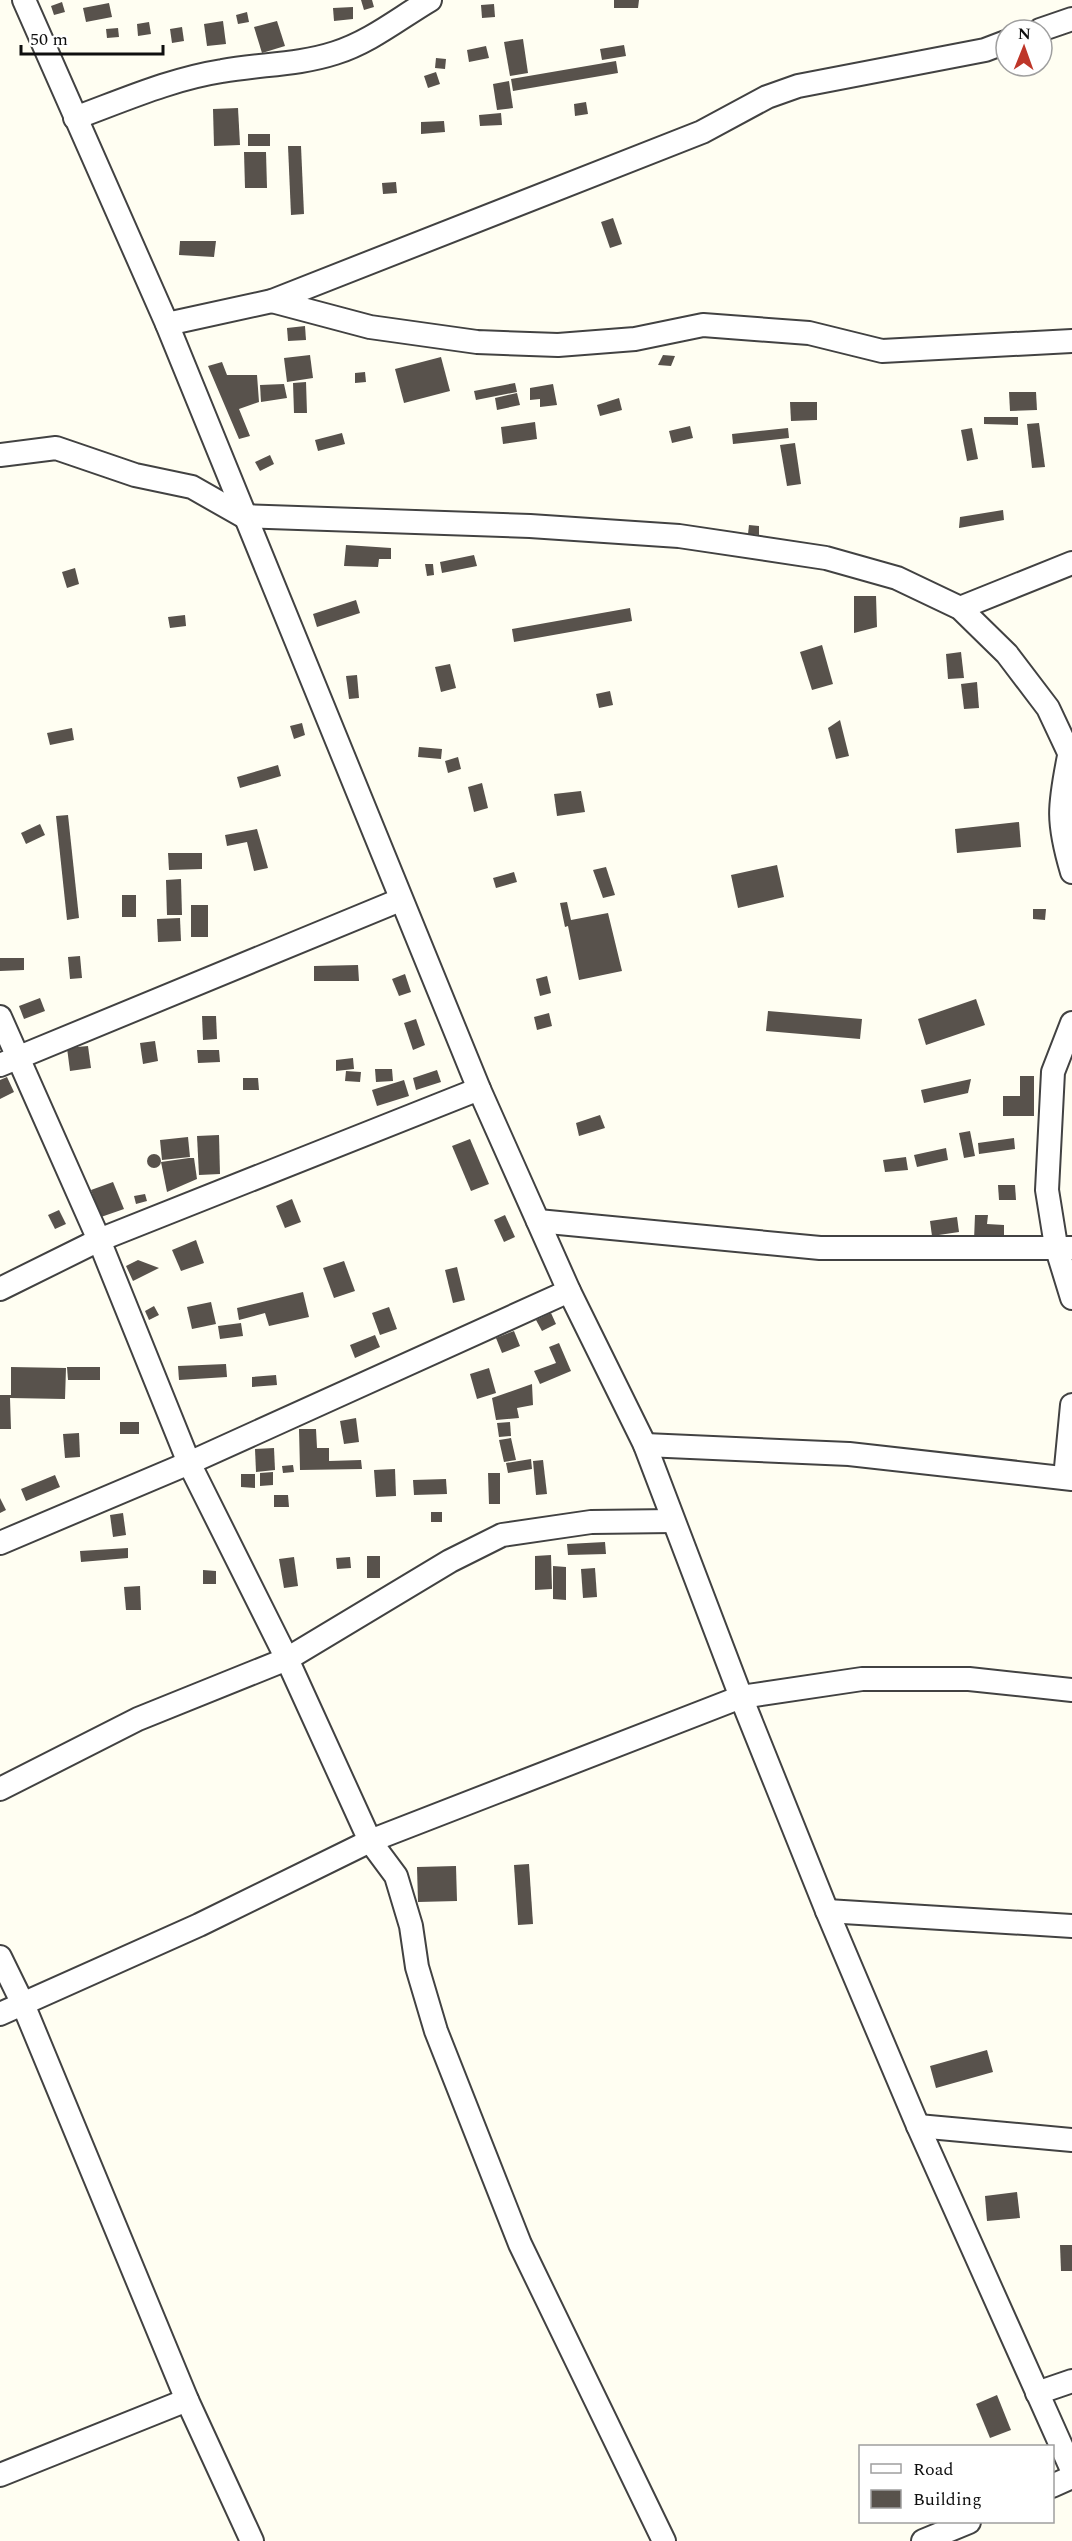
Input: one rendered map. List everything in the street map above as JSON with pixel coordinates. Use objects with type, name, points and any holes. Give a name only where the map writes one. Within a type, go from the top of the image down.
[{"type":"street","points":[[24,0],[167,324],[243,516],[479,1089],[569,1291],[645,1445],[741,1697],[827,1911],[918,2126],[1072,2470]]},
{"type":"street","points":[[75,118],[163,85],[223,70],[277,65],[334,53],[364,42],[430,0]]},
{"type":"street","points":[[1069,0],[1072,5]]},
{"type":"street","points":[[1054,25],[1072,19]]},
{"type":"street","points":[[167,324],[272,301],[702,132],[767,97],[798,86],[994,47]]},
{"type":"street","points":[[272,301],[370,327],[477,342],[558,345],[635,339],[703,325],[809,333],[882,351],[1072,340]]},
{"type":"street","points":[[0,455],[42,449],[64,450],[135,475],[192,487],[243,516],[530,525],[679,536],[826,558],[897,578],[960,608],[1007,654],[1048,708],[1070,757],[1060,802],[1061,835],[1072,872]]},
{"type":"street","points":[[960,608],[1072,563]]},
{"type":"street","points":[[10,1061],[400,900]]},
{"type":"street","points":[[0,1017],[10,1061],[99,1240],[189,1463],[286,1659],[370,1841],[396,1876],[411,1926],[417,1967],[436,2031],[520,2244],[664,2541]]},
{"type":"street","points":[[1072,1023],[1053,1072],[1047,1190],[1064,1247],[1072,1298]]},
{"type":"street","points":[[0,1289],[99,1240],[479,1089]]},
{"type":"street","points":[[538,1221],[820,1248],[1064,1247]]},
{"type":"street","points":[[0,1543],[189,1463],[569,1291]]},
{"type":"street","points":[[645,1445],[849,1454],[1068,1479],[1072,1405]]},
{"type":"street","points":[[0,1788],[138,1719],[286,1659],[450,1561],[502,1534],[546,1526],[591,1522],[673,1521]]},
{"type":"street","points":[[0,2014],[199,1925],[370,1841],[741,1697],[862,1679],[969,1679],[1072,1690]]},
{"type":"street","points":[[827,1911],[1072,1926]]},
{"type":"street","points":[[0,1957],[22,2004],[187,2400],[252,2541]]},
{"type":"street","points":[[918,2126],[1072,2140]]},
{"type":"street","points":[[1037,2393],[1072,2381]]},
{"type":"street","points":[[0,2475],[187,2400]]},
{"type":"street","points":[[1054,2486],[1072,2477]]},
{"type":"street","points":[[923,2541],[967,2523]]},
{"type":"building","points":[[361,0],[372,0],[374,7],[364,10]]},
{"type":"building","points":[[614,0],[639,0],[638,8],[614,8]]},
{"type":"building","points":[[62,2],[65,12],[54,15],[51,6]]},
{"type":"building","points":[[109,3],[112,17],[86,22],[83,8]]},
{"type":"building","points":[[494,4],[495,17],[482,18],[481,5]]},
{"type":"building","points":[[353,7],[353,19],[334,21],[333,8]]},
{"type":"building","points":[[247,12],[249,22],[238,24],[236,15]]},
{"type":"building","points":[[223,21],[226,44],[207,46],[204,24]]},
{"type":"building","points":[[277,21],[285,46],[262,53],[254,27]]},
{"type":"building","points":[[149,22],[151,34],[138,36],[137,24]]},
{"type":"building","points":[[182,27],[184,41],[172,43],[170,29]]},
{"type":"building","points":[[118,28],[119,37],[107,38],[106,29]]},
{"type":"building","points":[[523,39],[528,73],[510,76],[504,42]]},
{"type":"building","points":[[624,45],[626,56],[602,60],[600,49]]},
{"type":"building","points":[[486,46],[489,58],[469,62],[467,50]]},
{"type":"building","points":[[436,58],[446,59],[445,69],[435,68]]},
{"type":"building","points":[[616,61],[618,73],[513,91],[511,79]]},
{"type":"building","points":[[436,72],[440,84],[428,88],[424,76]]},
{"type":"building","points":[[509,81],[513,108],[497,110],[493,84]]},
{"type":"building","points":[[586,102],[588,114],[575,116],[574,104]]},
{"type":"building","points":[[238,108],[240,145],[214,146],[213,109]]},
{"type":"building","points":[[501,113],[502,125],[480,126],[479,115]]},
{"type":"building","points":[[444,121],[445,132],[421,134],[421,122]]},
{"type":"building","points":[[248,134],[270,134],[270,146],[248,146]]},
{"type":"building","points":[[288,146],[301,146],[304,214],[291,215]]},
{"type":"building","points":[[244,152],[266,152],[267,188],[245,188]]},
{"type":"building","points":[[396,182],[397,193],[383,194],[382,183]]},
{"type":"building","points":[[613,218],[622,244],[610,248],[601,222]]},
{"type":"building","points":[[180,241],[216,241],[214,257],[179,255]]},
{"type":"building","points":[[305,326],[306,340],[288,341],[287,328]]},
{"type":"building","points":[[310,355],[313,378],[287,382],[284,358]]},
{"type":"building","points":[[663,355],[675,356],[671,366],[658,365]]},
{"type":"building","points":[[441,357],[450,391],[404,403],[395,369]]},
{"type":"building","points":[[222,362],[227,375],[257,375],[259,402],[239,409],[250,436],[239,439],[208,366]]},
{"type":"building","points":[[365,372],[366,382],[355,383],[355,373]]},
{"type":"building","points":[[306,382],[307,413],[294,413],[293,383]]},
{"type":"building","points":[[515,383],[517,392],[476,400],[474,391]]},
{"type":"building","points":[[284,384],[287,398],[261,402],[260,385]]},
{"type":"building","points":[[553,384],[557,405],[540,407],[540,399],[530,400],[530,388]]},
{"type":"building","points":[[1009,392],[1036,392],[1037,410],[1010,411]]},
{"type":"building","points":[[517,393],[520,405],[497,410],[495,398]]},
{"type":"building","points":[[619,398],[622,410],[600,416],[597,405]]},
{"type":"building","points":[[790,402],[817,402],[817,420],[791,421]]},
{"type":"building","points":[[984,417],[1018,417],[1018,425],[984,424]]},
{"type":"building","points":[[535,422],[537,439],[503,444],[501,427]]},
{"type":"building","points":[[1039,423],[1045,467],[1032,468],[1027,424]]},
{"type":"building","points":[[690,426],[693,438],[672,443],[669,431]]},
{"type":"building","points":[[788,428],[789,438],[733,444],[732,434]]},
{"type":"building","points":[[972,428],[978,459],[967,461],[961,430]]},
{"type":"building","points":[[342,433],[345,444],[318,451],[315,440]]},
{"type":"building","points":[[795,443],[801,484],[787,486],[780,445]]},
{"type":"building","points":[[270,455],[274,464],[260,471],[255,462]]},
{"type":"building","points":[[1003,510],[1004,520],[959,528],[960,517]]},
{"type":"building","points":[[749,525],[759,526],[759,535],[748,534]]},
{"type":"building","points":[[346,545],[391,548],[391,559],[379,559],[378,567],[344,566]]},
{"type":"building","points":[[474,555],[477,566],[442,573],[440,562]]},
{"type":"building","points":[[425,564],[433,564],[434,575],[427,576]]},
{"type":"building","points":[[75,568],[79,584],[67,588],[62,572]]},
{"type":"building","points":[[854,596],[876,596],[877,627],[854,633]]},
{"type":"building","points":[[356,600],[360,613],[317,627],[313,614]]},
{"type":"building","points":[[630,608],[632,621],[514,642],[512,629]]},
{"type":"building","points":[[185,615],[186,626],[170,628],[168,617]]},
{"type":"building","points":[[822,645],[833,684],[812,690],[800,652]]},
{"type":"building","points":[[961,652],[964,678],[948,679],[946,654]]},
{"type":"building","points":[[450,664],[456,688],[441,692],[435,667]]},
{"type":"building","points":[[357,675],[359,698],[349,699],[346,676]]},
{"type":"building","points":[[977,682],[979,708],[964,709],[961,684]]},
{"type":"building","points":[[610,691],[613,705],[599,708],[596,694]]},
{"type":"building","points":[[840,720],[849,756],[836,759],[828,728]]},
{"type":"building","points":[[302,723],[305,735],[294,739],[290,726]]},
{"type":"building","points":[[72,728],[74,740],[50,745],[47,733]]},
{"type":"building","points":[[419,747],[442,749],[441,759],[418,757]]},
{"type":"building","points":[[458,757],[461,769],[448,773],[445,761]]},
{"type":"building","points":[[278,765],[281,776],[240,788],[237,777]]},
{"type":"building","points":[[482,783],[488,808],[474,812],[468,787]]},
{"type":"building","points":[[581,791],[585,812],[557,816],[554,794]]},
{"type":"building","points":[[68,815],[79,918],[67,920],[56,816]]},
{"type":"building","points":[[1019,822],[1021,847],[957,853],[955,829]]},
{"type":"building","points":[[40,824],[45,835],[26,844],[21,833]]},
{"type":"building","points":[[257,829],[268,868],[254,871],[247,842],[227,846],[225,835]]},
{"type":"building","points":[[168,853],[202,853],[202,869],[169,870]]},
{"type":"building","points":[[777,865],[784,897],[738,908],[731,875]]},
{"type":"building","points":[[606,867],[615,895],[603,898],[593,870]]},
{"type":"building","points":[[514,872],[517,882],[496,888],[493,878]]},
{"type":"building","points":[[181,879],[182,915],[167,915],[166,880]]},
{"type":"building","points":[[122,895],[136,895],[136,917],[122,917]]},
{"type":"building","points":[[567,902],[571,920],[608,913],[622,971],[579,980],[568,926],[565,927],[560,903]]},
{"type":"building","points":[[191,905],[208,905],[208,937],[191,937]]},
{"type":"building","points":[[1033,909],[1046,909],[1045,920],[1033,919]]},
{"type":"building","points":[[180,918],[181,941],[158,942],[157,919]]},
{"type":"building","points":[[80,956],[82,978],[70,979],[68,957]]},
{"type":"building","points":[[0,958],[24,958],[24,970],[0,971]]},
{"type":"building","points":[[358,965],[359,981],[314,981],[314,966]]},
{"type":"building","points":[[405,974],[411,992],[399,996],[392,979]]},
{"type":"building","points":[[547,976],[551,993],[540,996],[536,979]]},
{"type":"building","points":[[40,998],[45,1011],[24,1019],[19,1006]]},
{"type":"building","points":[[976,999],[985,1025],[926,1045],[918,1019]]},
{"type":"building","points":[[768,1011],[862,1019],[860,1039],[766,1031]]},
{"type":"building","points":[[549,1013],[552,1026],[537,1030],[534,1017]]},
{"type":"building","points":[[202,1016],[216,1016],[217,1039],[203,1040]]},
{"type":"building","points":[[416,1019],[425,1045],[413,1050],[404,1023]]},
{"type":"building","points":[[155,1041],[158,1061],[143,1064],[140,1043]]},
{"type":"building","points":[[88,1046],[91,1068],[70,1071],[67,1048]]},
{"type":"building","points":[[197,1050],[219,1050],[220,1062],[198,1063]]},
{"type":"building","points":[[353,1058],[354,1069],[336,1071],[336,1060]]},
{"type":"building","points":[[375,1069],[392,1069],[393,1081],[376,1082]]},
{"type":"building","points":[[437,1070],[441,1082],[416,1090],[413,1078]]},
{"type":"building","points":[[346,1071],[361,1072],[360,1082],[345,1081]]},
{"type":"building","points":[[1020,1076],[1034,1076],[1034,1116],[1003,1116],[1003,1096],[1020,1096]]},
{"type":"building","points":[[7,1077],[14,1092],[0,1099],[0,1080]]},
{"type":"building","points":[[243,1078],[258,1078],[259,1090],[243,1090]]},
{"type":"building","points":[[971,1079],[968,1093],[924,1103],[921,1090]]},
{"type":"building","points":[[404,1080],[409,1096],[377,1106],[372,1090]]},
{"type":"building","points":[[600,1115],[605,1128],[579,1136],[576,1123]]},
{"type":"building","points":[[970,1131],[975,1156],[964,1158],[959,1133]]},
{"type":"building","points":[[219,1135],[220,1174],[199,1175],[197,1136]]},
{"type":"building","points":[[188,1137],[190,1157],[162,1160],[160,1140]]},
{"type":"building","points":[[1014,1138],[1015,1149],[979,1154],[978,1143]]},
{"type":"building","points":[[470,1139],[489,1184],[471,1191],[452,1146]]},
{"type":"building","points":[[946,1148],[948,1160],[917,1167],[914,1155]]},
{"type":"building","points":[[151,1154],[157,1154],[161,1161],[157,1168],[151,1168],[147,1164],[147,1158]]},
{"type":"building","points":[[906,1157],[908,1170],[885,1172],[883,1160]]},
{"type":"building","points":[[194,1158],[197,1179],[167,1192],[161,1162]]},
{"type":"building","points":[[113,1182],[124,1209],[101,1217],[91,1190]]},
{"type":"building","points":[[998,1185],[1015,1185],[1016,1200],[999,1200]]},
{"type":"building","points":[[145,1194],[147,1201],[136,1204],[134,1196]]},
{"type":"building","points":[[292,1199],[301,1222],[285,1228],[276,1206]]},
{"type":"building","points":[[59,1210],[66,1224],[55,1229],[48,1215]]},
{"type":"building","points":[[505,1215],[515,1237],[504,1242],[494,1220]]},
{"type":"building","points":[[975,1215],[988,1215],[987,1224],[1004,1225],[1004,1241],[974,1240]]},
{"type":"building","points":[[957,1217],[959,1232],[932,1236],[930,1221]]},
{"type":"building","points":[[196,1240],[204,1263],[181,1271],[172,1250]]},
{"type":"building","points":[[138,1260],[159,1268],[133,1281],[126,1266]]},
{"type":"building","points":[[344,1261],[355,1291],[334,1298],[323,1268]]},
{"type":"building","points":[[457,1267],[465,1300],[453,1303],[445,1270]]},
{"type":"building","points":[[303,1292],[309,1317],[269,1326],[265,1313],[239,1320],[237,1308]]},
{"type":"building","points":[[211,1302],[216,1324],[192,1329],[187,1307]]},
{"type":"building","points":[[154,1306],[159,1315],[149,1320],[145,1311]]},
{"type":"building","points":[[389,1307],[397,1329],[380,1335],[372,1313]]},
{"type":"building","points":[[551,1313],[556,1324],[542,1331],[536,1320]]},
{"type":"building","points":[[241,1323],[243,1336],[220,1339],[218,1326]]},
{"type":"building","points":[[514,1331],[520,1346],[502,1353],[496,1338]]},
{"type":"building","points":[[375,1335],[380,1347],[355,1358],[350,1345]]},
{"type":"building","points":[[559,1343],[571,1371],[540,1384],[534,1371],[556,1363],[549,1347]]},
{"type":"building","points":[[226,1364],[227,1377],[179,1380],[178,1366]]},
{"type":"building","points":[[11,1367],[66,1368],[65,1399],[10,1398],[11,1429],[0,1429],[0,1395],[11,1395]]},
{"type":"building","points":[[67,1367],[100,1367],[100,1380],[68,1380]]},
{"type":"building","points":[[489,1368],[496,1393],[477,1399],[470,1374]]},
{"type":"building","points":[[276,1375],[277,1385],[252,1387],[252,1377]]},
{"type":"building","points":[[532,1384],[533,1405],[517,1408],[519,1418],[496,1420],[492,1398]]},
{"type":"building","points":[[356,1418],[359,1442],[344,1444],[340,1421]]},
{"type":"building","points":[[120,1422],[139,1422],[139,1434],[120,1434]]},
{"type":"building","points":[[510,1422],[511,1436],[499,1437],[497,1423]]},
{"type":"building","points":[[299,1429],[316,1429],[317,1448],[329,1448],[329,1461],[361,1460],[362,1469],[300,1470]]},
{"type":"building","points":[[79,1433],[80,1457],[65,1458],[63,1434]]},
{"type":"building","points":[[511,1438],[516,1460],[504,1462],[499,1440]]},
{"type":"building","points":[[274,1448],[275,1470],[256,1472],[255,1449]]},
{"type":"building","points":[[531,1459],[532,1469],[508,1473],[506,1463]]},
{"type":"building","points":[[543,1460],[547,1494],[536,1495],[533,1461]]},
{"type":"building","points":[[293,1465],[294,1472],[283,1473],[282,1466]]},
{"type":"building","points":[[395,1469],[396,1496],[376,1497],[374,1470]]},
{"type":"building","points":[[273,1472],[273,1485],[260,1486],[260,1473]]},
{"type":"building","points":[[488,1473],[500,1473],[500,1504],[489,1504]]},
{"type":"building","points":[[241,1474],[255,1474],[255,1488],[241,1487]]},
{"type":"building","points":[[55,1475],[60,1487],[26,1501],[21,1489]]},
{"type":"building","points":[[446,1479],[447,1494],[414,1495],[413,1480]]},
{"type":"building","points":[[274,1495],[288,1495],[289,1507],[274,1507]]},
{"type":"building","points":[[0,1498],[6,1510],[0,1513]]},
{"type":"building","points":[[431,1512],[442,1512],[442,1522],[431,1522]]},
{"type":"building","points":[[123,1513],[126,1535],[113,1537],[110,1515]]},
{"type":"building","points":[[605,1542],[606,1554],[568,1555],[567,1544]]},
{"type":"building","points":[[128,1548],[128,1558],[81,1562],[80,1551]]},
{"type":"building","points":[[551,1555],[552,1589],[535,1590],[535,1556]]},
{"type":"building","points":[[367,1556],[380,1556],[380,1578],[367,1578]]},
{"type":"building","points":[[294,1557],[298,1586],[284,1588],[279,1559]]},
{"type":"building","points":[[350,1557],[351,1568],[337,1569],[336,1558]]},
{"type":"building","points":[[553,1566],[566,1567],[566,1600],[553,1599]]},
{"type":"building","points":[[595,1568],[597,1597],[583,1598],[581,1569]]},
{"type":"building","points":[[203,1570],[216,1571],[216,1584],[203,1584]]},
{"type":"building","points":[[140,1586],[141,1610],[126,1610],[124,1587]]},
{"type":"building","points":[[529,1864],[533,1924],[518,1925],[514,1865]]},
{"type":"building","points":[[456,1866],[457,1901],[418,1902],[417,1867]]},
{"type":"building","points":[[987,2050],[993,2072],[936,2088],[930,2066]]},
{"type":"building","points":[[1017,2192],[1020,2218],[987,2221],[985,2196]]},
{"type":"building","points":[[1060,2245],[1072,2245],[1072,2271],[1061,2271]]},
{"type":"building","points":[[997,2395],[1011,2430],[990,2438],[976,2404]]}]
